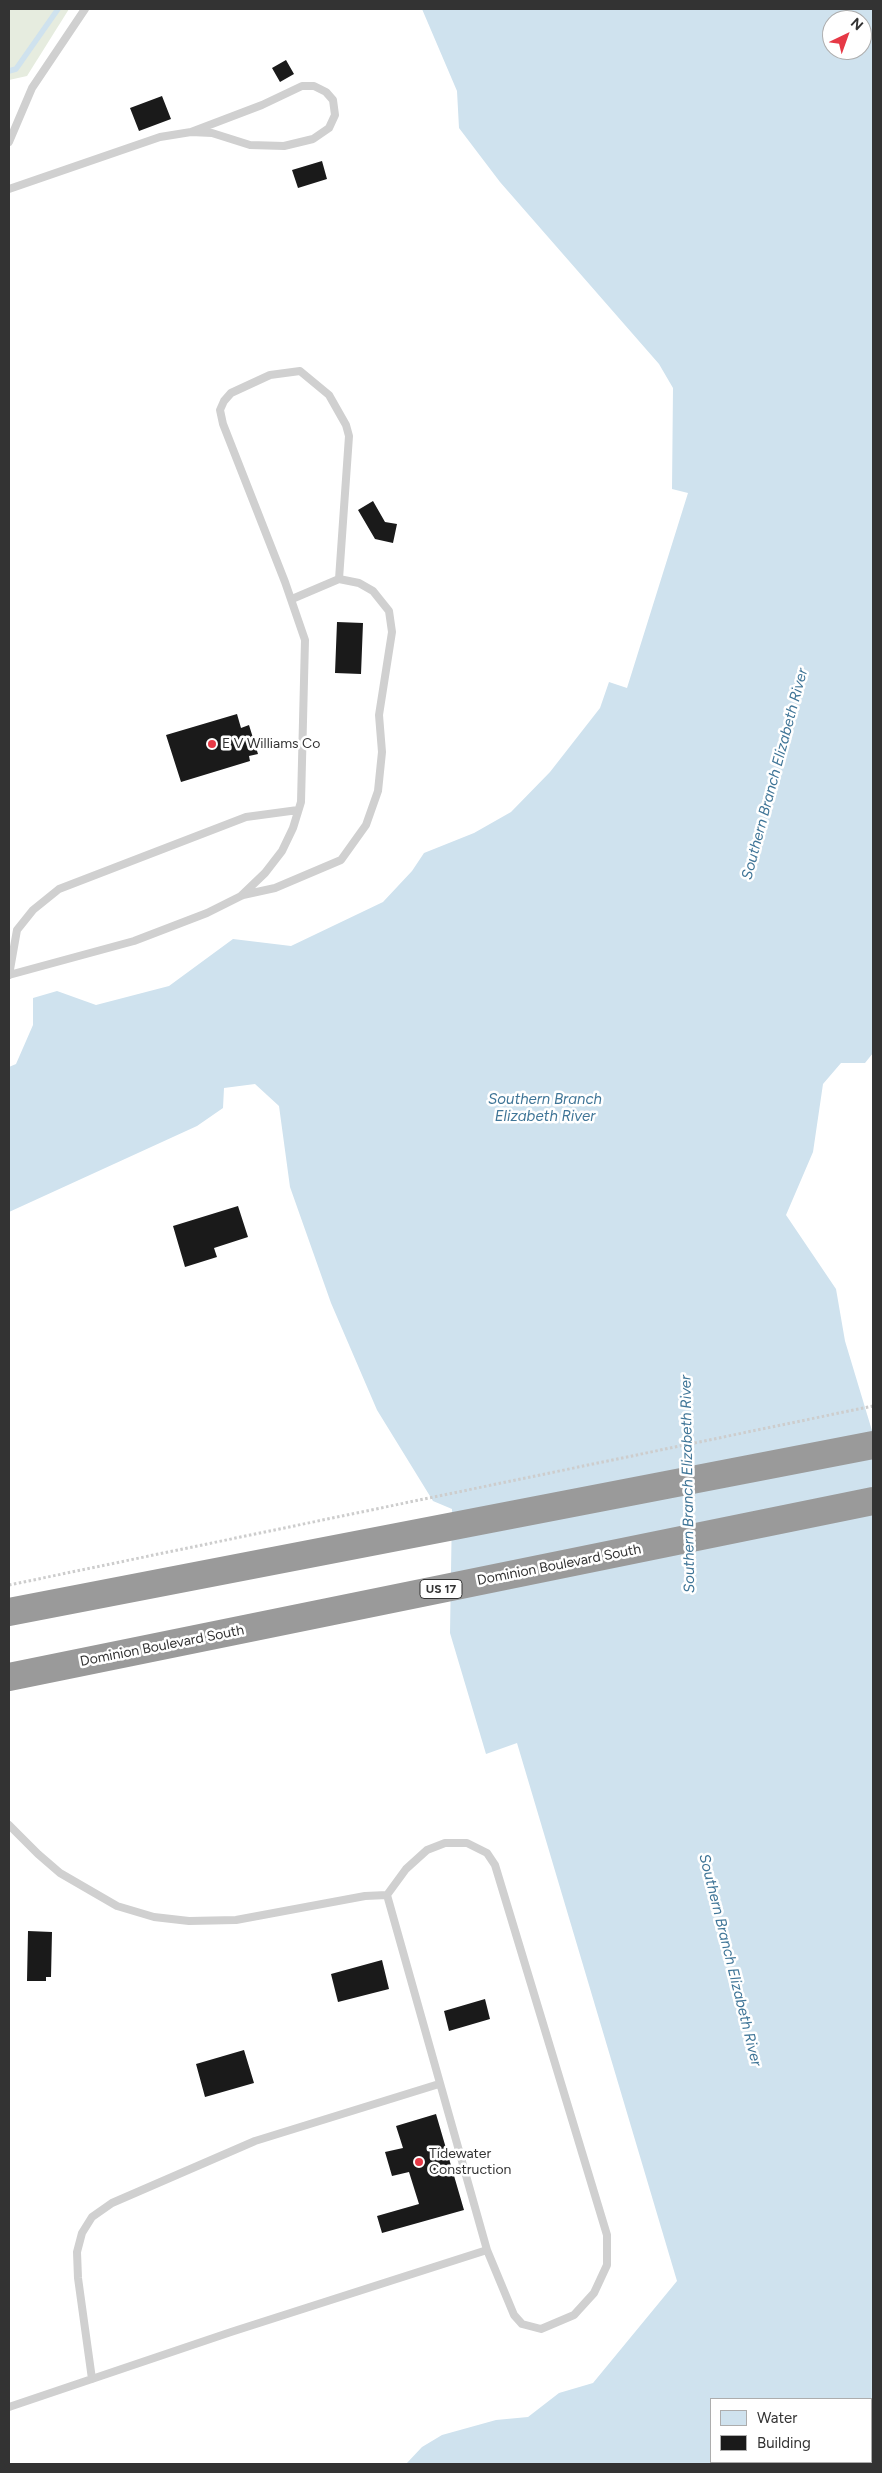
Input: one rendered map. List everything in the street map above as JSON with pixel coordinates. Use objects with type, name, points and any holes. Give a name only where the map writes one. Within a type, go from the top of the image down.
[{"type":"highway","points":[[9,1612],[873,1445]]},
{"type":"highway","name":"Dominion Boulevard South","points":[[9,1677],[873,1501]]},
{"type":"lane","points":[[9,142],[32,88],[85,9]]},
{"type":"lane","points":[[9,189],[160,137],[190,132],[262,105],[302,86],[314,86],[326,92],[333,100],[335,115],[330,128],[313,139],[284,146],[250,145],[212,134],[190,132]]},
{"type":"lane","points":[[241,896],[265,873],[282,851],[298,810],[304,731],[305,640],[292,599],[223,424],[220,410],[224,401],[231,393],[270,375],[300,371],[329,395],[346,425],[349,436],[339,579]]},
{"type":"lane","points":[[292,599],[339,579],[359,583],[373,591],[389,610],[392,632],[379,715],[382,752],[378,791],[366,825],[341,860],[275,888],[241,896],[207,913],[134,941],[9,975],[17,930],[33,910],[59,889],[246,817],[298,810]]},
{"type":"lane","points":[[9,1825],[60,1873],[117,1906],[154,1916],[189,1921],[236,1920],[346,1899],[387,1894],[406,1869],[427,1850],[445,1843],[467,1843],[487,1853],[495,1865],[607,2235],[606,2265],[594,2294],[574,2315],[541,2329],[522,2324],[514,2315],[488,2250],[439,2084],[387,1894]]},
{"type":"lane","points":[[92,2379],[78,2278],[77,2252],[82,2233],[92,2217],[112,2203],[255,2141],[439,2084]]},
{"type":"lane","points":[[9,2407],[231,2332],[488,2250]]},
{"type":"path","points":[[9,1585],[873,1406]]},
{"type":"shaded area","points":[[9,9],[69,9],[27,76],[9,80]]},
{"type":"water","name":"Southern Branch Elizabeth River","points":[[422,9],[873,9],[873,1053],[865,1063],[841,1063],[823,1084],[813,1152],[786,1215],[836,1289],[845,1341],[873,1434],[873,2464],[406,2464],[422,2447],[442,2435],[496,2420],[528,2417],[559,2393],[593,2383],[677,2281],[517,1743],[486,1754],[450,1633],[452,1509],[433,1501],[377,1410],[331,1303],[290,1187],[279,1106],[255,1084],[224,1088],[223,1108],[197,1126],[9,1212],[9,1067],[16,1064],[33,1025],[33,998],[57,991],[96,1005],[169,986],[233,939],[291,946],[383,902],[412,871],[424,853],[474,833],[511,812],[550,772],[600,708],[609,682],[627,688],[688,493],[672,489],[673,388],[659,364],[500,182],[459,128],[457,91]]},
{"type":"building","points":[[286,60],[294,74],[280,82],[272,68]]},
{"type":"building","points":[[162,96],[171,119],[139,131],[130,108]]},
{"type":"building","points":[[322,161],[327,179],[298,188],[292,170]]},
{"type":"building","points":[[373,501],[385,522],[397,524],[393,543],[375,539],[358,510]]},
{"type":"building","points":[[337,622],[363,623],[361,674],[335,673]]},
{"type":"building","name":"E V Williams Co","points":[[237,714],[241,728],[249,725],[258,754],[249,756],[250,761],[181,782],[166,735]]},
{"type":"building","points":[[238,1206],[248,1237],[214,1248],[217,1257],[185,1267],[173,1226]]},
{"type":"building","points":[[28,1931],[52,1932],[51,1977],[46,1977],[46,1981],[27,1981]]},
{"type":"building","points":[[382,1960],[389,1989],[338,2002],[331,1974]]},
{"type":"building","points":[[485,1999],[490,2019],[449,2031],[444,2011]]},
{"type":"building","points":[[244,2050],[254,2083],[205,2097],[196,2064]]},
{"type":"building","name":"Tidewater Construction","points":[[436,2114],[464,2210],[382,2233],[377,2216],[419,2204],[409,2172],[392,2176],[385,2152],[403,2148],[396,2126]]},
{"type":"waterway","points":[[9,71],[16,69],[58,9]]},
{"type":"place","name":"E V Williams Co","points":[[212,744]]},
{"type":"place","name":"Tidewater Construction","points":[[419,2162]]}]
